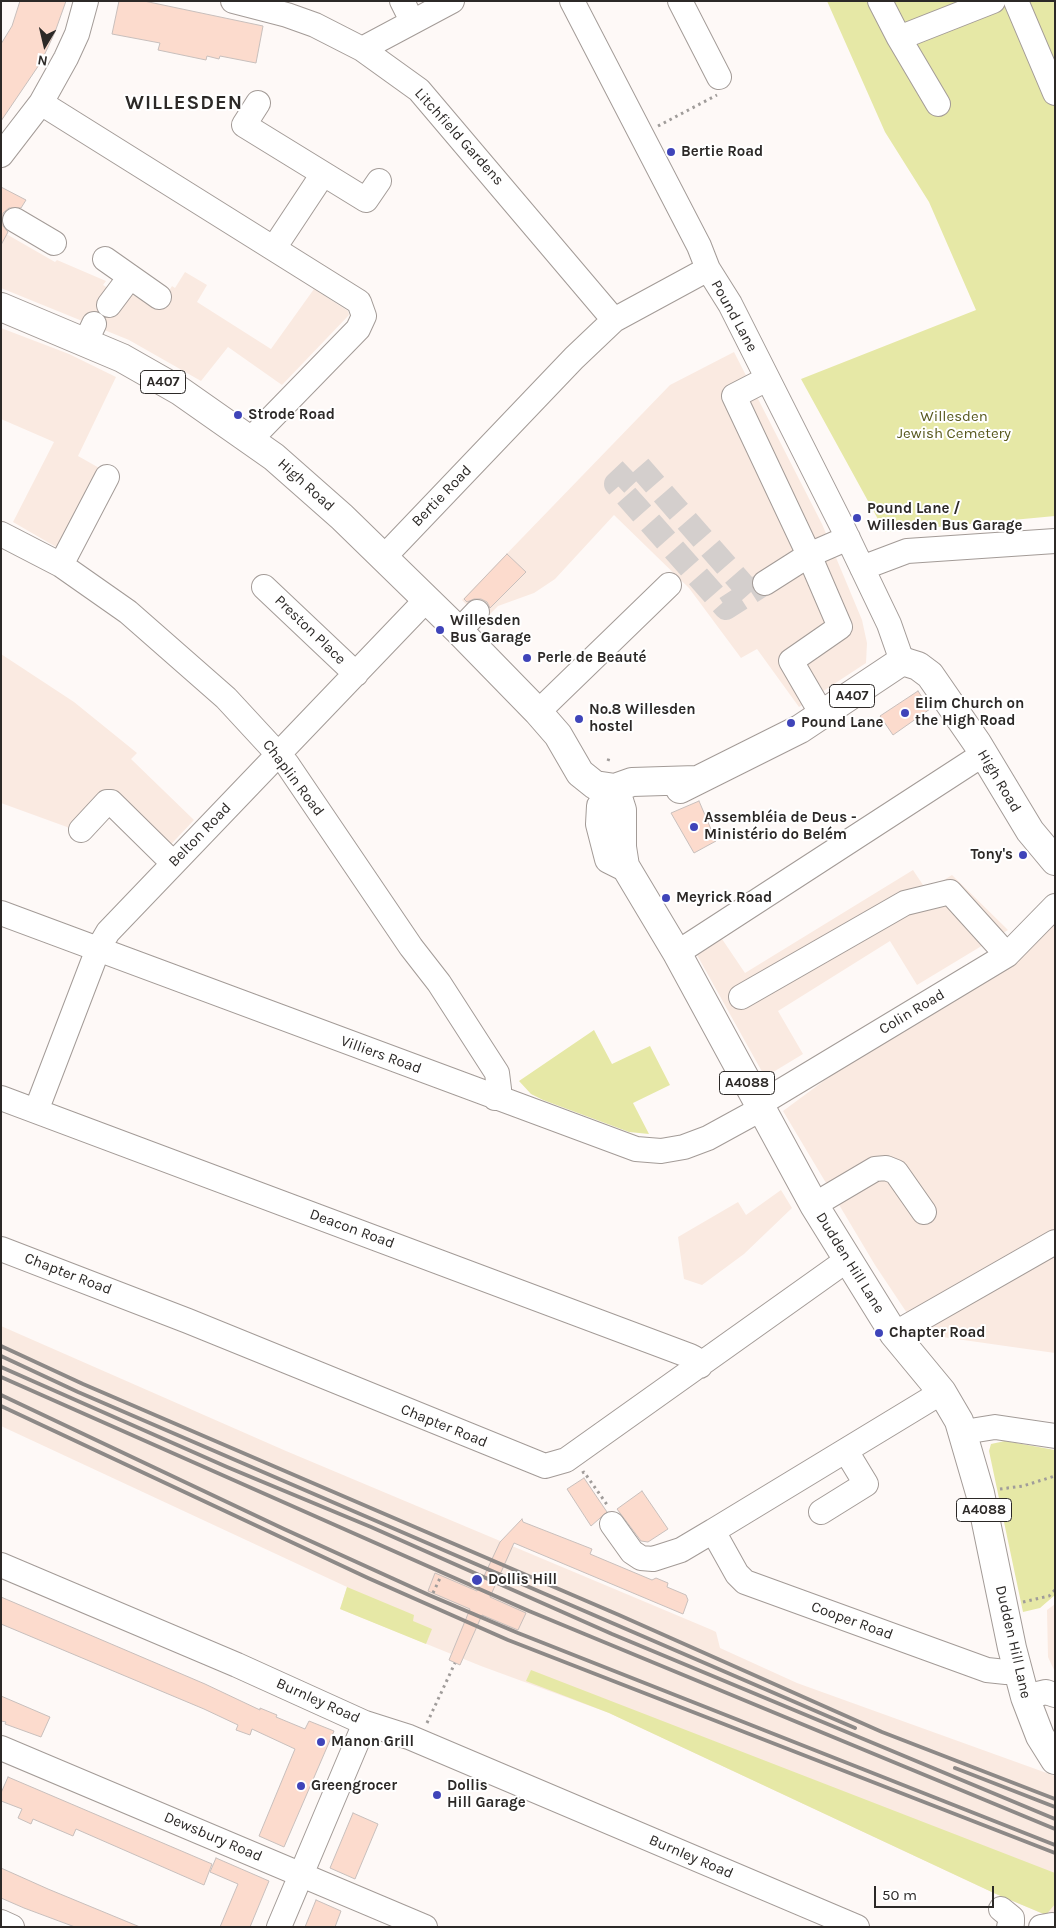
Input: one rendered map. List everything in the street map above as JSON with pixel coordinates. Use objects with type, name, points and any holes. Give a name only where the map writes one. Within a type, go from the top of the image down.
[{"type":"main road","name":"High Road","points":[[1,307],[90,333],[122,358],[180,391],[274,457],[384,557],[427,599],[468,621],[558,736],[580,773],[595,786],[615,788],[632,782],[696,780],[734,763],[823,716],[902,661],[918,666],[930,675],[976,743],[1030,831],[1055,861]]},
{"type":"main road","name":"Dudden Hill Lane","points":[[615,788],[601,806],[600,824],[609,859],[625,866],[677,953],[814,1205],[894,1334],[942,1392],[964,1432],[980,1493],[1025,1698],[1040,1736],[1055,1760]]},
{"type":"street","points":[[1,155],[40,102],[66,58],[77,34],[86,1]]},
{"type":"street","name":"Litchfield Gardens","points":[[233,1],[289,8],[315,25],[362,49],[419,90],[614,320]]},
{"type":"street","points":[[362,49],[407,11],[452,1]]},
{"type":"street","name":"Pound Lane","points":[[572,1],[699,246],[708,269],[730,304],[848,538],[889,624],[902,661]]},
{"type":"street","points":[[880,1],[899,38],[938,104]]},
{"type":"street","points":[[899,38],[993,1]]},
{"type":"street","points":[[1016,1],[1049,63],[1055,93]]},
{"type":"street","points":[[689,4],[722,83]]},
{"type":"street","points":[[40,102],[359,302],[364,316],[358,329],[250,440]]},
{"type":"street","points":[[258,102],[244,125],[366,200],[378,181]]},
{"type":"street","points":[[274,248],[323,174]]},
{"type":"street","points":[[15,220],[54,243]]},
{"type":"street","points":[[105,258],[159,297]]},
{"type":"street","name":"Bertie Road","points":[[384,557],[574,358],[614,320],[708,269]]},
{"type":"street","points":[[109,305],[130,276]]},
{"type":"street","points":[[767,379],[734,396],[810,555],[840,627],[791,660],[823,716]]},
{"type":"street","points":[[61,565],[107,477]]},
{"type":"street","name":"Chaplin Road","points":[[1,534],[61,565],[128,612],[167,644],[226,698],[278,755],[292,771],[411,947],[438,983],[496,1073],[499,1089],[495,1098]]},
{"type":"street","points":[[765,583],[810,555],[848,538]]},
{"type":"street","points":[[862,568],[907,551],[1055,541]]},
{"type":"street","points":[[538,712],[669,585]]},
{"type":"street","name":"Preston Place","points":[[264,587],[356,674]]},
{"type":"street","name":"Belton Road","points":[[36,1111],[98,949],[108,932],[427,599]]},
{"type":"street","points":[[677,953],[982,755]]},
{"type":"street","points":[[81,830],[107,802],[111,802],[173,862]]},
{"type":"street","points":[[741,997],[905,903],[950,892],[1007,955]]},
{"type":"street","name":"Colin Road","points":[[760,1107],[1007,955],[1055,906]]},
{"type":"street","name":"Villiers Road","points":[[1,913],[636,1150],[661,1151],[684,1147],[708,1138],[760,1107]]},
{"type":"street","name":"Deacon Road","points":[[1,1098],[690,1356],[700,1366]]},
{"type":"street","points":[[814,1205],[875,1169],[886,1168],[896,1172],[924,1212]]},
{"type":"street","points":[[894,1334],[1055,1242]]},
{"type":"street","name":"Chapter Road","points":[[1,1248],[188,1321],[545,1466],[566,1460],[847,1260]]},
{"type":"street","points":[[612,1517],[632,1552],[641,1558],[652,1559],[681,1550],[942,1392]]},
{"type":"street","points":[[964,1432],[995,1427],[1055,1436]]},
{"type":"street","points":[[821,1512],[866,1484],[846,1451]]},
{"type":"street","name":"Cooper Road","points":[[713,1531],[737,1574],[745,1582],[987,1670],[1006,1672],[1018,1669]]},
{"type":"street","name":"Burnley Road","points":[[1,1565],[246,1669],[365,1723],[408,1737],[857,1927]]},
{"type":"street","points":[[1025,1698],[1046,1692],[1055,1695]]},
{"type":"street","points":[[278,1927],[365,1723]]},
{"type":"street","name":"Dewsbury Road","points":[[1,1748],[425,1927]]},
{"type":"street","points":[[1,1922],[12,1927]]},
{"type":"path","points":[[655,128],[722,83]]},
{"type":"path","points":[[584,1472],[612,1517]]},
{"type":"path","points":[[995,1490],[1023,1486],[1055,1476]]},
{"type":"path","points":[[433,1594],[441,1576]]},
{"type":"path","points":[[1017,1604],[1050,1596],[1055,1590]]},
{"type":"path","points":[[426,1725],[455,1663]]},
{"type":"shaded area","points":[[1,231],[55,262],[57,260],[106,281],[103,285],[114,292],[118,287],[158,309],[172,286],[175,288],[185,272],[207,285],[197,302],[271,349],[314,289],[348,311],[349,315],[282,385],[228,347],[201,381],[129,340],[1,288]]},
{"type":"shaded area","points":[[1,328],[69,354],[116,377],[78,456],[117,478],[70,555],[13,522],[54,442],[1,419]]},
{"type":"shaded area","name":"Willesden Bus Garage","points":[[734,352],[822,524],[862,620],[867,643],[866,663],[799,707],[757,649],[741,658],[689,588],[614,515],[555,579],[534,593],[498,606],[483,621],[462,600],[670,385]]},
{"type":"shaded area","points":[[1,654],[74,702],[137,753],[131,759],[194,820],[159,857],[112,813],[84,841],[67,827],[1,803]]},
{"type":"shaded area","points":[[913,870],[927,891],[952,875],[1008,930],[917,985],[890,941],[778,1011],[803,1054],[765,1077],[697,955],[722,939],[745,973]]},
{"type":"shaded area","points":[[1055,910],[1055,1353],[921,1334],[875,1265],[783,1111]]},
{"type":"shaded area","points":[[781,1190],[792,1208],[744,1254],[702,1285],[684,1279],[678,1237],[738,1202],[746,1215]]},
{"type":"shaded area","points":[[1,1326],[286,1451],[712,1630],[716,1632],[720,1648],[797,1683],[1055,1776],[1055,1927],[1046,1915],[996,1894],[609,1713],[481,1666],[340,1609],[347,1587],[1,1426]]},
{"type":"shaded area","points":[[1055,1604],[1055,1672],[1048,1657],[1047,1610]]},
{"type":"green space","name":"Willesden Jewish Cemetery","points":[[827,1],[1055,1],[1055,516],[885,532],[801,379],[976,310],[929,202],[885,132]]},
{"type":"green space","points":[[594,1030],[612,1064],[650,1046],[670,1085],[633,1103],[649,1134],[629,1132],[543,1100],[531,1094],[519,1081]]},
{"type":"green space","points":[[1005,1441],[1055,1450],[1055,1595],[1040,1608],[1023,1612],[989,1451],[991,1444]]},
{"type":"green space","points":[[347,1587],[414,1615],[413,1621],[432,1629],[426,1644],[340,1609]]},
{"type":"green space","points":[[531,1670],[1055,1873],[1055,1904],[1046,1915],[996,1894],[609,1713],[526,1681]]},
{"type":"building","points":[[20,1],[66,1],[55,32],[41,62],[1,121],[1,44],[12,26]]},
{"type":"building","points":[[119,1],[144,1],[263,26],[256,63],[220,56],[219,59],[207,56],[206,60],[158,50],[160,43],[112,34]]},
{"type":"building","points":[[1,187],[26,200],[21,208],[9,208],[3,213],[3,226],[8,232],[1,245]]},
{"type":"building","points":[[507,554],[526,572],[490,608],[487,602],[481,599],[467,602],[464,599]]},
{"type":"building","name":"Elim Church on the High Road","points":[[918,691],[930,709],[893,735],[880,716]]},
{"type":"building","name":"Assembléia de Deus - Ministério do Belém","points":[[699,801],[716,841],[694,853],[671,813]]},
{"type":"building","points":[[584,1478],[607,1512],[591,1526],[567,1489]]},
{"type":"building","points":[[642,1491],[668,1529],[648,1542],[641,1541],[617,1509]]},
{"type":"building","points":[[522,1519],[523,1522],[592,1549],[590,1554],[652,1580],[656,1578],[668,1583],[667,1587],[686,1595],[688,1600],[683,1614],[514,1543],[490,1597],[526,1613],[518,1630],[482,1615],[460,1665],[449,1660],[470,1609],[428,1591],[435,1573],[477,1591],[500,1542]]},
{"type":"building","points":[[1,1597],[205,1684],[260,1710],[260,1708],[277,1715],[276,1717],[305,1729],[309,1721],[334,1731],[284,1847],[259,1836],[295,1749],[252,1729],[250,1735],[236,1730],[238,1725],[204,1709],[1,1624]]},
{"type":"building","points":[[1,1696],[50,1717],[41,1737],[1,1721]]},
{"type":"building","points":[[8,1777],[212,1864],[204,1885],[76,1829],[73,1836],[33,1819],[31,1824],[18,1818],[22,1809],[1,1801],[1,1793]]},
{"type":"building","points":[[353,1813],[378,1824],[355,1879],[330,1868]]},
{"type":"building","points":[[216,1858],[269,1881],[250,1927],[220,1927],[238,1884],[210,1872]]},
{"type":"building","points":[[1,1868],[140,1927],[75,1927],[24,1908],[1,1898]]},
{"type":"building","points":[[316,1900],[341,1911],[335,1927],[305,1927]]},
{"type":"tunnel","points":[[750,593],[637,464],[616,484],[726,608],[765,583]]},
{"type":"railway","points":[[1,1346],[83,1384],[619,1615],[882,1732],[1055,1799]]},
{"type":"railway","points":[[1,1356],[78,1392],[855,1728]]},
{"type":"railway","points":[[1,1367],[227,1467],[371,1527],[612,1634],[1055,1819]]},
{"type":"railway","points":[[1,1377],[529,1611],[1055,1829]]},
{"type":"railway","points":[[1,1395],[284,1529],[518,1633],[1055,1845]]},
{"type":"railway","points":[[1,1406],[368,1578],[508,1640],[1055,1853]]},
{"type":"railway","points":[[955,1768],[1055,1807]]},
{"type":"place","name":"Bertie Road","points":[[671,152]]},
{"type":"place","name":"Strode Road","points":[[238,415]]},
{"type":"place","name":"Pound Lane / Willesden Bus Garage","points":[[857,518]]},
{"type":"place","name":"Willesden Bus Garage","points":[[440,630]]},
{"type":"place","name":"Perle de Beauté","points":[[527,658]]},
{"type":"place","name":"Elim Church on the High Road","points":[[905,713]]},
{"type":"place","name":"No.8 Willesden hostel","points":[[579,719]]},
{"type":"place","name":"Pound Lane","points":[[791,723]]},
{"type":"place","name":"Assembléia de Deus - Ministério do Belém","points":[[694,827]]},
{"type":"place","name":"Tony's","points":[[1023,855]]},
{"type":"place","name":"Meyrick Road","points":[[666,898]]},
{"type":"place","name":"Chapter Road","points":[[879,1333]]},
{"type":"place","name":"Dollis Hill","points":[[477,1580]]},
{"type":"place","name":"Manon Grill","points":[[321,1742]]},
{"type":"place","name":"Greengrocer","points":[[301,1786]]},
{"type":"place","name":"Dollis Hill Garage","points":[[437,1795]]},
{"type":"district","name":"WILLESDEN","points":[[184,103]]}]
